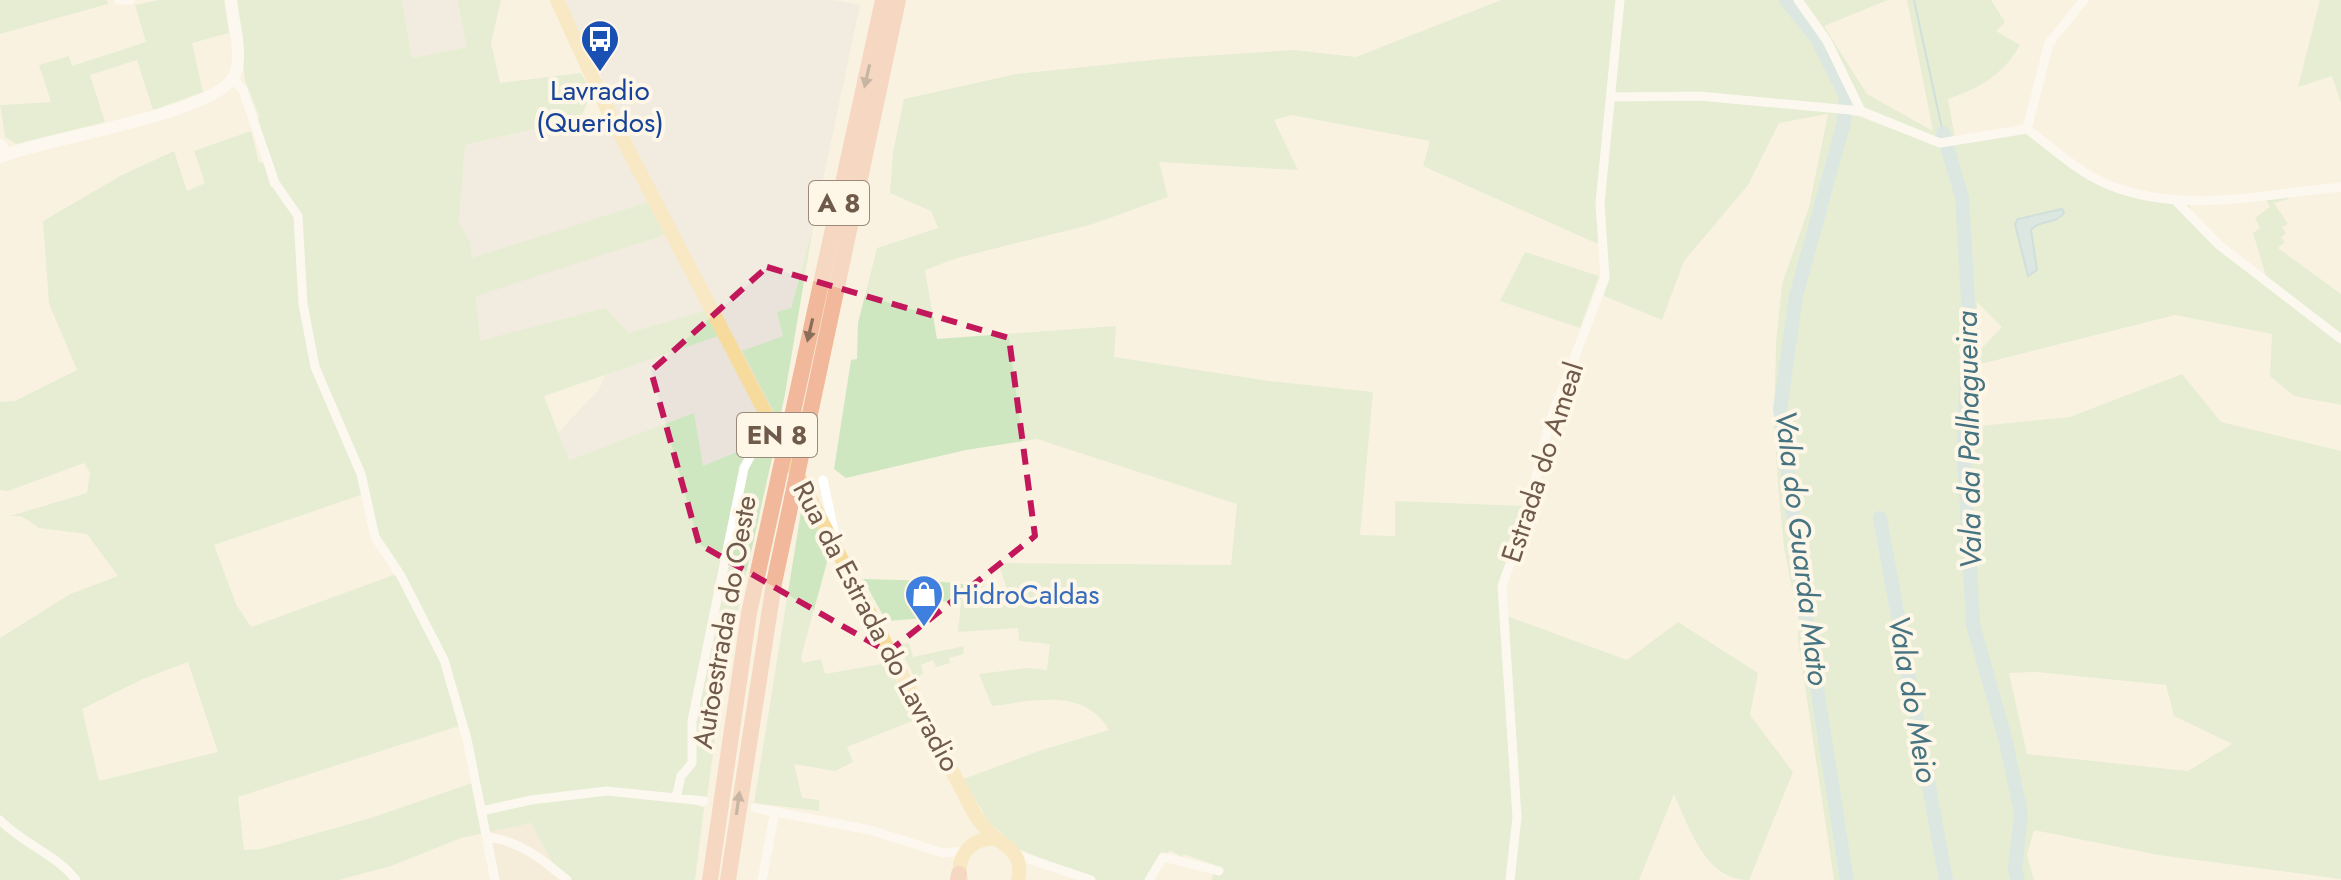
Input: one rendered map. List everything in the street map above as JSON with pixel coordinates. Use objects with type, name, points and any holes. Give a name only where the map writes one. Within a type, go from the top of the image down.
[{"type":"highway","name":"Autoestrada do Oeste","points":[[710,880],[735,696],[774,493],[883,0]]},
{"type":"highway","name":"Autoestrada do Oeste","points":[[728,880],[754,700],[786,525],[858,203],[898,0]]},
{"type":"main road","name":"Rua da Estrada do Lavradio","points":[[549,0],[580,54],[975,815]]},
{"type":"main road","name":"Rua da Estrada do Lavradio","points":[[557,0],[580,54]]},
{"type":"main road","name":"EN 8","points":[[975,815],[996,839],[1017,855]]},
{"type":"main road","points":[[959,875],[969,847],[975,815]]},
{"type":"main road","points":[[969,847],[996,839]]},
{"type":"main road","points":[[1017,855],[1019,876]]},
{"type":"street","points":[[119,0],[130,0]]},
{"type":"street","points":[[3,151],[145,118],[211,96],[233,79],[237,58],[231,0]]},
{"type":"street","name":"Estrada do Ameal","points":[[1510,880],[1517,817],[1502,586],[1524,525],[1550,421],[1603,286],[1600,203],[1620,0]]},
{"type":"street","points":[[1798,0],[1827,41],[1857,110]]},
{"type":"street","points":[[2027,129],[2049,43],[2084,0]]},
{"type":"street","points":[[233,79],[243,90],[275,183],[298,216],[303,304],[315,367],[361,474],[375,537],[401,576],[444,660],[482,811],[495,880]]},
{"type":"street","points":[[1612,97],[1699,96],[1857,110],[1946,143],[2027,129],[2106,184],[2150,199],[2255,197],[2341,187]]},
{"type":"street","points":[[2175,200],[2219,245],[2341,339]]},
{"type":"street","points":[[676,798],[681,776],[692,763],[692,721],[744,468],[751,455],[775,431]]},
{"type":"street","points":[[823,480],[837,548]]},
{"type":"street","points":[[482,811],[531,800],[607,791],[704,801]]},
{"type":"street","points":[[755,808],[870,830],[943,853],[969,847]]},
{"type":"street","points":[[762,880],[775,811]]},
{"type":"street","points":[[0,820],[16,837],[64,864],[76,880]]},
{"type":"street","points":[[488,837],[509,840],[540,857],[567,880]]},
{"type":"street","points":[[943,853],[959,875]]},
{"type":"street","points":[[1017,855],[1091,880]]},
{"type":"street","points":[[1149,880],[1163,857],[1219,871]]},
{"type":"street","points":[[1019,876],[1037,864]]},
{"type":"highlighted area","points":[[767,267],[1009,338],[1035,536],[888,652],[699,544],[651,371]]},
{"type":"shaded area","points":[[402,0],[457,0],[467,47],[412,58]]},
{"type":"shaded area","points":[[564,0],[834,0],[860,5],[814,222],[782,341],[776,415],[760,445],[703,467],[693,414],[569,460],[558,433],[599,389],[623,336],[598,310],[480,342],[470,241],[459,224],[465,145],[605,114],[602,79]]},
{"type":"shaded area","points":[[531,823],[549,856],[573,880],[495,880],[487,832]]},
{"type":"green space","points":[[0,0],[107,0],[108,4],[0,34]]},
{"type":"green space","points":[[159,0],[224,0],[229,33],[192,43],[203,92],[153,110],[137,60],[90,75],[105,122],[16,144],[5,137],[0,105],[51,102],[39,65],[69,56],[72,66],[146,42],[135,5]]},
{"type":"green space","points":[[236,0],[402,0],[412,58],[467,47],[457,0],[501,0],[491,43],[500,83],[581,73],[592,92],[580,119],[465,145],[459,224],[470,241],[472,258],[649,202],[667,234],[476,296],[480,341],[605,308],[629,333],[708,310],[721,335],[544,396],[569,460],[694,413],[703,466],[763,441],[775,445],[724,673],[707,797],[680,798],[704,808],[695,880],[562,880],[531,823],[461,838],[391,866],[339,880],[0,880],[0,638],[70,594],[118,576],[87,534],[39,528],[21,516],[10,516],[87,493],[90,473],[84,463],[8,491],[0,490],[0,402],[15,401],[77,370],[49,304],[43,221],[122,175],[174,151],[187,191],[205,183],[194,151],[251,131],[259,162],[264,163],[270,186],[276,189],[283,203],[287,201],[275,183],[256,123],[259,116],[245,81]],"holes":[[[364,494],[375,537],[399,573],[251,627],[236,604],[214,545]],[[188,662],[218,752],[99,781],[82,709],[143,679]],[[462,725],[475,782],[374,817],[261,849],[244,850],[238,797]]]},
{"type":"green space","points":[[1501,0],[1888,0],[1824,26],[1867,94],[1933,131],[1907,0],[1991,0],[2005,22],[1996,31],[2020,45],[2006,65],[1990,79],[1948,99],[1955,139],[1950,142],[1861,111],[1837,114],[1858,116],[1939,147],[2026,133],[2106,184],[2150,199],[2289,193],[2289,199],[2274,203],[2288,224],[2282,227],[2286,233],[2281,238],[2285,242],[2278,248],[2341,294],[2341,405],[2294,396],[2270,376],[2272,334],[2175,315],[1977,365],[1970,427],[2070,417],[2182,374],[2221,422],[2341,451],[2341,879],[2158,855],[2034,830],[2027,855],[2034,880],[1834,880],[1798,640],[1799,624],[1784,547],[1774,428],[1776,343],[1782,284],[1809,207],[1828,114],[1779,123],[1748,185],[1684,261],[1662,320],[1604,296],[1607,248],[1423,166],[1430,141],[1291,115],[1274,120],[1298,170],[1159,162],[1168,197],[1090,225],[957,258],[925,270],[937,339],[1116,326],[1114,357],[1269,381],[1373,392],[1360,535],[1395,536],[1395,501],[1529,506],[1502,586],[1504,615],[1627,660],[1678,622],[1758,673],[1750,715],[1793,772],[1749,880],[1734,878],[1710,861],[1693,836],[1674,794],[1639,880],[1212,880],[1215,865],[1183,854],[1182,857],[1170,850],[1149,880],[1092,880],[1019,849],[988,821],[963,779],[1109,730],[1098,716],[1072,702],[1040,700],[992,706],[979,674],[1026,668],[1047,670],[1050,644],[1019,641],[1018,628],[958,632],[961,602],[937,601],[937,608],[926,610],[927,618],[886,621],[863,579],[935,581],[1007,589],[998,563],[1231,565],[1237,504],[1037,439],[966,450],[846,478],[834,469],[851,360],[857,359],[858,323],[877,248],[938,228],[931,211],[890,193],[893,152],[904,99],[1016,74],[1171,58],[1294,50],[1356,57]],"holes":[[[2266,199],[2270,207],[2255,218],[2260,228],[2253,233],[2266,276],[2217,238],[2189,209],[2190,205]],[[2062,209],[2064,212],[2060,219],[2036,224],[2031,230],[2037,270],[2028,276],[2015,224],[2020,217]],[[1977,302],[2002,327],[1978,352]],[[2037,672],[2166,685],[2174,716],[2232,744],[2188,771],[2027,754],[2009,673]]]},
{"type":"green space","points":[[2320,0],[2341,0],[2341,103],[2332,76],[2298,87]]},
{"type":"green space","points":[[814,222],[779,422],[742,351],[783,336],[777,312],[791,308]]},
{"type":"green space","points":[[1525,252],[1599,276],[1580,328],[1500,301]]},
{"type":"green space","points":[[803,499],[825,538],[829,555],[801,657],[803,663],[821,659],[825,674],[887,663],[917,719],[847,747],[853,762],[835,771],[794,764],[802,798],[819,800],[819,811],[754,803]]},
{"type":"green space","points":[[909,643],[913,657],[964,646],[963,654],[949,658],[950,663],[936,667],[933,660],[921,665],[923,673],[916,680],[898,645]]},
{"type":"water","points":[[2062,209],[2064,213],[2061,217],[2031,230],[2037,270],[2028,276],[2015,224],[2018,219]]},
{"type":"waterway","name":"Vala do Guarda Mato","points":[[1786,0],[1817,39],[1846,96],[1844,122],[1796,296],[1780,409],[1807,624],[1847,880]]},
{"type":"waterway","name":"Vala da Palhagueira","points":[[1914,0],[1943,133]]},
{"type":"waterway","name":"Vala da Palhagueira","points":[[1943,133],[1962,197],[1969,318],[1964,453],[1973,624],[2006,742],[2021,814],[2015,869],[2018,880]]},
{"type":"waterway","name":"Vala do Meio","points":[[1880,518],[1946,880]]},
{"type":"place","name":"Lavradio (Queridos)","points":[[600,73]]},
{"type":"place","name":"HidroCaldas","points":[[924,628]]}]
